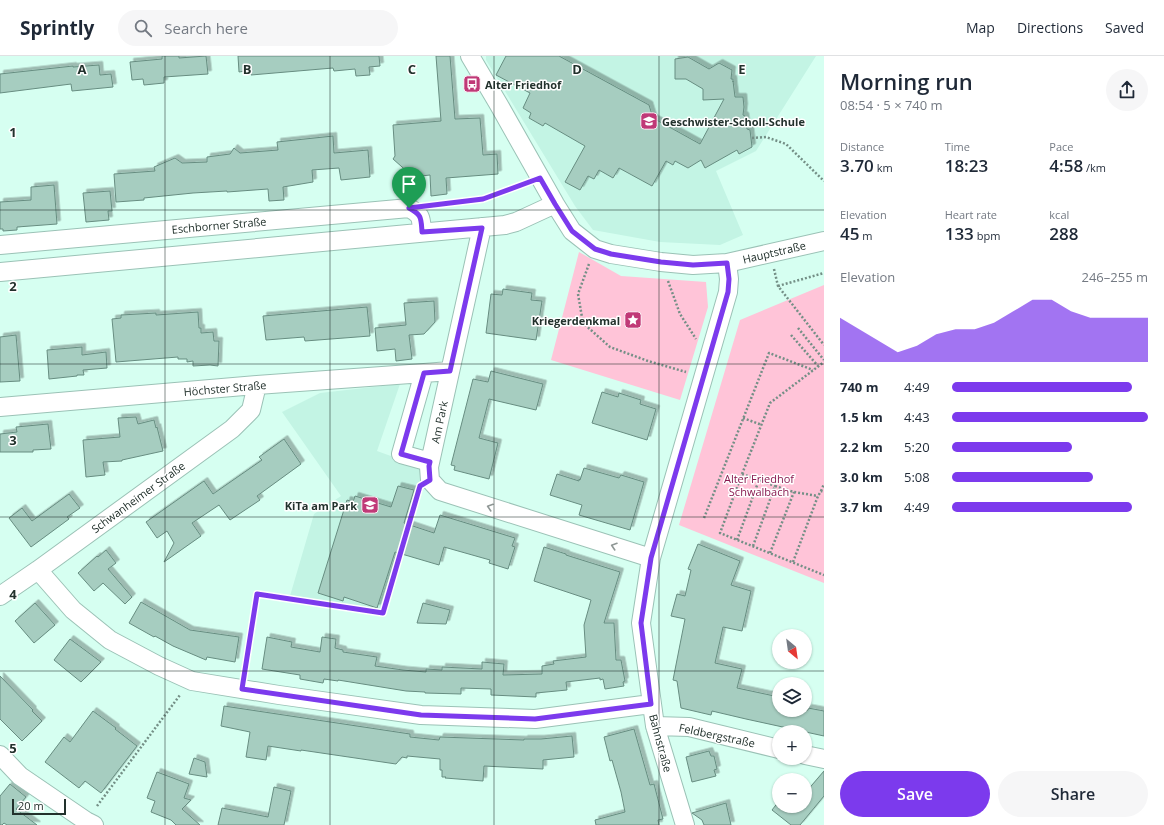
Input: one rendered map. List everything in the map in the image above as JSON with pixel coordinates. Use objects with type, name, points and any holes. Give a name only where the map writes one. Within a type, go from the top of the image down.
[{"type":"street","name":"Hauptstraße","points":[[470,56],[572,231],[595,249],[611,254],[661,262],[693,265],[727,263],[824,241]]},
{"type":"street","points":[[0,272],[422,232],[482,228],[516,222],[555,204]]},
{"type":"street","points":[[409,208],[417,213],[421,219],[422,232]]},
{"type":"street","name":"Eschborner Straße","points":[[0,245],[409,208]]},
{"type":"street","name":"Am Park","points":[[430,480],[429,466],[482,228]]},
{"type":"street","name":"Bahnstraße","points":[[685,825],[655,726],[641,623],[651,558],[728,292],[729,279],[727,263]]},
{"type":"street","name":"Höchster Straße","points":[[0,407],[257,385],[450,371]]},
{"type":"street","points":[[424,373],[401,454],[430,462]]},
{"type":"street","name":"Schwanheimer Straße","points":[[0,596],[232,429],[251,410],[257,385]]},
{"type":"street","points":[[430,480],[440,490],[651,558]]},
{"type":"street","points":[[38,570],[73,610],[110,640],[159,666],[192,680],[242,689],[421,715],[535,719],[651,704]]},
{"type":"street","name":"Feldbergstraße","points":[[655,726],[689,727],[772,746]]},
{"type":"street","points":[[0,755],[20,776],[90,823]]},
{"type":"street","points":[[812,756],[824,759]]},
{"type":"path","points":[[752,138],[766,137],[786,144],[824,181]]},
{"type":"path","points":[[409,208],[483,199],[540,178]]},
{"type":"path","points":[[595,249],[578,294],[583,323],[610,347],[648,361],[703,376]]},
{"type":"path","points":[[770,253],[778,286],[824,344]]},
{"type":"path","points":[[661,262],[680,314],[708,358]]},
{"type":"path","points":[[778,286],[824,273]]},
{"type":"path","points":[[798,328],[824,361],[770,403],[720,533],[824,575]]},
{"type":"path","points":[[791,334],[818,366]]},
{"type":"path","points":[[704,518],[769,353],[813,370]]},
{"type":"path","points":[[743,418],[762,425]]},
{"type":"path","points":[[742,474],[794,492],[818,496]]},
{"type":"path","points":[[242,689],[257,594],[383,613],[420,486],[430,480]]},
{"type":"path","points":[[737,540],[760,480]]},
{"type":"path","points":[[793,562],[824,484]]},
{"type":"path","points":[[753,546],[775,486]]},
{"type":"path","points":[[770,553],[794,492]]},
{"type":"path","points":[[90,823],[192,680]]},
{"type":"shaded area","name":"Geschwister-Scholl-Schule","points":[[486,56],[816,56],[756,151],[716,171],[743,235],[720,245],[660,242],[593,230],[575,206],[486,60]]},
{"type":"shaded area","name":"KiTa am Park","points":[[400,384],[377,451],[424,468],[381,611],[290,596],[314,514],[341,496],[282,412],[320,393]]},
{"type":"green space","points":[[579,252],[621,276],[706,282],[708,307],[680,400],[551,360]]},
{"type":"green space","name":"Alter Friedhof Schwalbach","points":[[824,285],[824,583],[679,525],[740,320]]},
{"type":"building","points":[[162,56],[179,56],[179,58],[206,56],[208,74],[164,77],[164,83],[144,85],[143,79],[132,80],[130,62],[162,59]]},
{"type":"building","points":[[238,56],[379,56],[380,66],[369,67],[370,75],[356,76],[355,69],[334,71],[333,68],[251,75],[251,70],[239,72]]},
{"type":"building","points":[[436,56],[450,56],[455,119],[480,118],[483,155],[497,154],[498,174],[446,178],[447,194],[431,196],[430,175],[413,177],[412,173],[410,174],[393,159],[395,156],[393,125],[441,121]]},
{"type":"building","points":[[506,56],[559,56],[649,105],[653,118],[700,144],[724,99],[703,100],[703,89],[686,79],[675,79],[675,59],[688,57],[709,69],[719,63],[732,70],[731,79],[733,79],[735,97],[743,97],[743,115],[745,116],[747,129],[750,130],[752,147],[739,154],[737,150],[705,168],[701,160],[688,168],[675,161],[673,165],[666,161],[652,186],[619,168],[613,178],[599,170],[594,179],[588,176],[580,190],[565,182],[585,146],[545,123],[543,126],[529,118],[531,113],[523,108],[530,93],[496,75]]},
{"type":"building","points":[[99,65],[100,75],[111,74],[113,87],[72,91],[71,84],[0,93],[0,74],[73,66]]},
{"type":"building","points":[[333,136],[334,153],[368,150],[370,177],[341,180],[339,168],[312,170],[313,182],[283,187],[284,200],[269,201],[268,189],[193,193],[144,198],[144,200],[116,202],[114,174],[155,171],[154,167],[175,158],[182,163],[207,162],[207,157],[230,154],[234,148],[240,153],[278,150],[277,142]]},
{"type":"building","points":[[54,185],[57,224],[17,227],[17,230],[3,231],[3,229],[0,229],[0,202],[31,200],[31,187]]},
{"type":"building","points":[[110,191],[112,211],[108,211],[109,220],[86,222],[83,193]]},
{"type":"building","points":[[503,289],[532,293],[531,300],[542,301],[536,340],[486,333],[491,294],[502,295]]},
{"type":"building","points":[[434,301],[435,322],[424,334],[409,335],[412,359],[396,361],[395,349],[377,351],[375,328],[406,325],[404,303]]},
{"type":"building","points":[[367,307],[370,336],[305,341],[304,337],[266,340],[263,316]]},
{"type":"building","points":[[198,312],[199,328],[201,328],[201,333],[213,332],[214,341],[219,341],[218,366],[193,366],[193,361],[187,362],[187,359],[178,359],[178,357],[116,362],[112,319],[121,318],[121,315],[156,313],[156,315]]},
{"type":"building","points":[[16,335],[20,381],[0,382],[0,337]]},
{"type":"building","points":[[82,347],[82,355],[106,352],[107,368],[83,370],[84,375],[49,379],[47,350]]},
{"type":"building","points":[[491,371],[543,384],[536,410],[489,399],[479,438],[498,443],[489,479],[454,470],[455,466],[451,465],[473,379],[488,382]]},
{"type":"building","points":[[602,392],[618,397],[619,393],[641,400],[640,404],[656,409],[647,440],[592,423]]},
{"type":"building","points":[[136,417],[138,424],[154,420],[163,451],[122,461],[103,462],[105,475],[86,477],[83,440],[120,437],[118,418]]},
{"type":"building","points":[[48,424],[51,449],[33,450],[33,452],[0,452],[0,434],[17,432],[16,427]]},
{"type":"building","points":[[284,439],[301,464],[257,496],[260,500],[230,520],[219,505],[192,523],[201,536],[164,562],[174,543],[167,531],[157,538],[146,522],[204,481],[213,494],[262,460],[259,457]]},
{"type":"building","points":[[584,468],[619,478],[621,475],[644,482],[630,530],[579,515],[582,505],[550,495],[557,474],[579,481]]},
{"type":"building","points":[[398,486],[414,490],[404,523],[434,533],[440,515],[515,538],[512,546],[515,547],[508,569],[489,563],[490,560],[444,547],[439,565],[395,552],[377,608],[344,597],[343,601],[318,593],[347,500],[353,502],[355,496],[391,507]]},
{"type":"building","points":[[69,494],[80,508],[67,517],[69,519],[31,547],[9,518],[22,508],[32,521]]},
{"type":"building","points":[[698,544],[740,561],[731,585],[751,591],[742,631],[723,627],[715,663],[742,669],[737,688],[772,696],[772,717],[812,717],[812,709],[824,711],[824,736],[812,733],[812,725],[774,725],[712,711],[711,715],[681,708],[677,681],[673,680],[685,619],[671,616],[677,594],[685,596],[691,570],[688,569]]},
{"type":"building","points":[[544,547],[620,572],[604,623],[614,623],[616,660],[621,660],[625,681],[623,682],[624,686],[605,689],[603,679],[600,680],[600,678],[566,682],[567,690],[536,693],[536,697],[491,695],[491,689],[461,688],[461,694],[425,693],[338,680],[324,679],[323,683],[300,679],[300,675],[262,669],[267,637],[292,642],[291,647],[320,652],[322,637],[336,639],[335,648],[343,650],[343,652],[377,657],[375,666],[426,672],[426,669],[442,670],[442,667],[482,669],[482,662],[504,664],[503,675],[542,674],[542,666],[554,664],[553,661],[586,657],[584,625],[591,600],[534,581]]},
{"type":"building","points":[[106,550],[116,563],[108,569],[132,597],[125,604],[103,583],[94,591],[78,573]]},
{"type":"building","points":[[141,602],[190,630],[239,637],[235,662],[207,657],[206,660],[173,646],[155,636],[154,637],[129,623]]},
{"type":"building","points":[[35,603],[55,625],[34,643],[15,621]]},
{"type":"building","points":[[423,603],[450,610],[446,624],[417,623]]},
{"type":"building","points":[[70,639],[101,662],[81,682],[54,660]]},
{"type":"building","points":[[0,676],[42,721],[22,741],[0,719]]},
{"type":"building","points":[[224,706],[410,734],[410,737],[439,740],[440,737],[524,740],[572,736],[574,757],[543,760],[543,769],[484,766],[483,781],[442,777],[442,770],[440,770],[440,759],[407,756],[407,758],[402,757],[396,764],[268,746],[266,760],[246,757],[250,732],[221,726]]},
{"type":"building","points":[[93,711],[137,746],[101,793],[85,781],[79,788],[45,762],[64,737],[70,742]]},
{"type":"building","points":[[634,729],[650,785],[654,784],[663,819],[658,820],[659,825],[596,825],[595,820],[625,812],[621,792],[612,760],[610,761],[604,737]]},
{"type":"building","points":[[709,751],[711,756],[714,756],[717,769],[714,770],[716,776],[692,782],[686,757]]},
{"type":"building","points":[[194,758],[205,762],[207,777],[189,774]]},
{"type":"building","points":[[824,771],[824,796],[812,810],[812,785]]},
{"type":"building","points":[[157,772],[189,784],[184,798],[191,800],[182,809],[200,825],[176,825],[171,820],[151,812],[155,801],[147,798]]},
{"type":"building","points":[[10,784],[26,797],[16,809],[37,825],[7,825],[4,823],[0,825],[0,796]]},
{"type":"building","points":[[274,787],[291,791],[284,825],[218,825],[222,808],[268,817]]},
{"type":"building","points":[[726,803],[731,825],[704,825],[702,820],[692,813]]},
{"type":"building","points":[[776,813],[810,813],[800,825],[791,825]]},
{"type":"place","name":"Alter Friedhof","points":[[472,84]]},
{"type":"place","name":"Geschwister-Scholl-Schule","points":[[649,121]]},
{"type":"place","name":"Kriegerdenkmal","points":[[633,320]]},
{"type":"place","name":"KiTa am Park","points":[[370,505]]},
{"type":"route","points":[[540,178],[572,231],[595,249],[611,254],[661,262],[693,265],[727,263],[729,279],[728,292],[651,558],[641,623],[651,704],[535,719],[421,715],[242,689],[257,594],[383,613],[420,486],[430,480],[430,462],[401,454],[424,373],[450,371],[482,228],[422,232],[421,219],[417,213],[409,208],[483,199],[540,178]]}]
